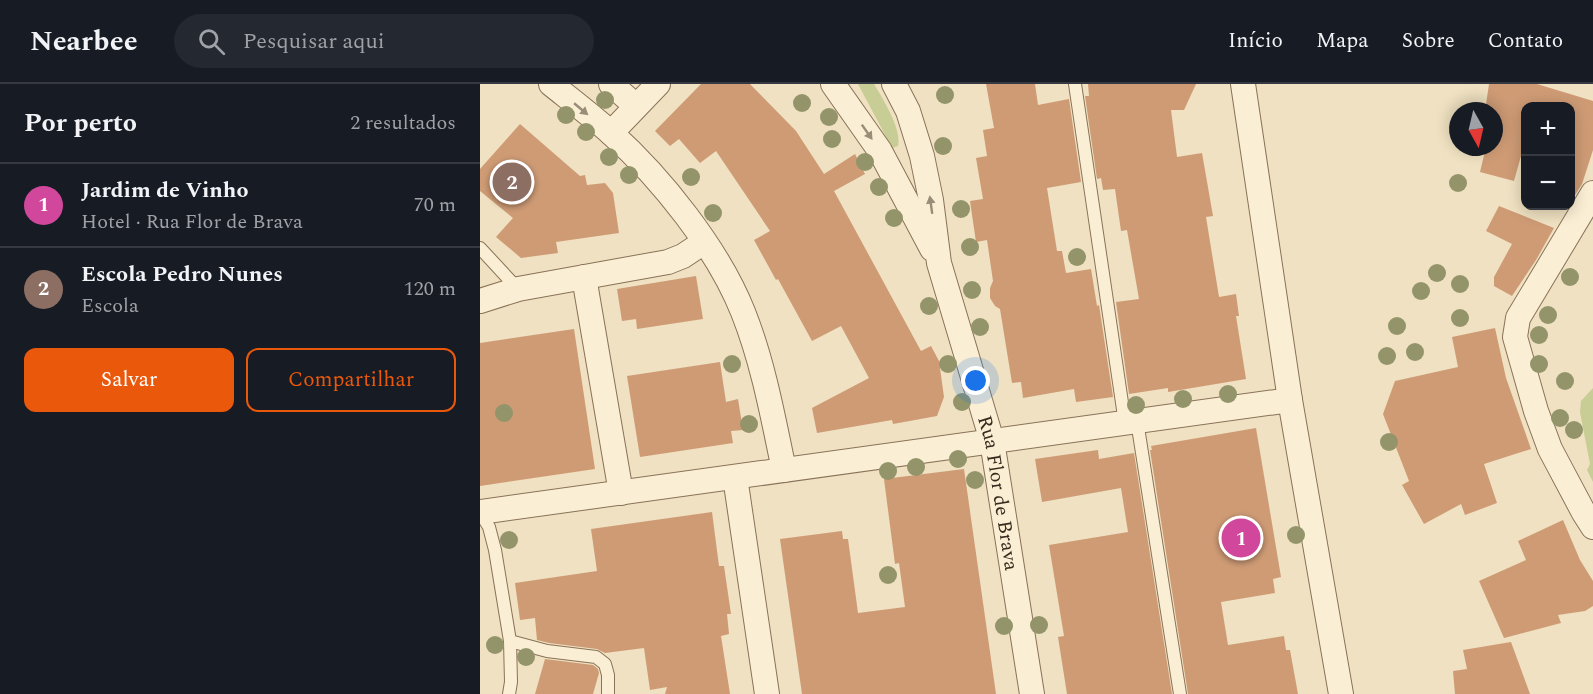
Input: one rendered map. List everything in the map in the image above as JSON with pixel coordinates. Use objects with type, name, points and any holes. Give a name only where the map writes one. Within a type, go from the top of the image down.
[{"type":"street","points":[[551,84],[611,133],[670,196],[704,242],[728,281],[743,311],[756,352],[784,470]]},
{"type":"street","points":[[611,84],[636,106]]},
{"type":"street","points":[[611,133],[658,84]]},
{"type":"street","points":[[833,84],[880,151],[939,263]]},
{"type":"street","points":[[894,84],[908,111],[922,156],[931,200],[939,263]]},
{"type":"street","points":[[1243,84],[1290,400],[1341,694]]},
{"type":"street","points":[[1593,193],[1518,318],[1515,337],[1526,381],[1550,449],[1593,527]]},
{"type":"street","points":[[480,301],[518,289],[668,262],[683,256],[704,242]]},
{"type":"street","name":"Rua Flor de Brava","points":[[939,263],[992,441],[1032,694]]},
{"type":"street","points":[[584,277],[621,493]]},
{"type":"street","points":[[480,512],[1290,400]]},
{"type":"street","points":[[735,477],[767,694]]},
{"type":"lane","points":[[1075,84],[1131,422],[1180,694]]},
{"type":"lane","points":[[480,248],[518,289]]},
{"type":"lane","points":[[480,512],[489,527],[495,550],[510,641],[512,682],[509,694]]},
{"type":"lane","points":[[510,641],[547,651],[596,657],[605,664],[608,675],[608,694]]},
{"type":"green space","points":[[858,84],[874,84],[895,123],[898,146],[892,148]]},
{"type":"green space","points":[[1593,388],[1593,482],[1587,470],[1590,464],[1580,412],[1581,401]]},
{"type":"building","points":[[701,84],[750,84],[796,131],[824,174],[855,154],[865,174],[834,191],[921,351],[931,346],[939,361],[944,397],[937,416],[893,424],[892,420],[817,433],[812,408],[869,378],[841,326],[812,341],[754,240],[770,231],[716,151],[700,163],[679,139],[670,146],[655,131]]},
{"type":"building","points":[[986,84],[1035,84],[1038,105],[1069,99],[1081,182],[1047,188],[1057,251],[1062,251],[1066,273],[1091,269],[1113,397],[1076,402],[1074,389],[1023,398],[1021,382],[1012,383],[1000,309],[990,298],[993,281],[987,240],[976,242],[970,201],[983,199],[976,158],[987,156],[983,130],[994,128]]},
{"type":"building","points":[[1088,84],[1196,84],[1184,110],[1171,110],[1177,157],[1202,153],[1213,216],[1206,217],[1219,297],[1236,294],[1239,316],[1236,316],[1246,379],[1168,392],[1168,388],[1129,394],[1116,302],[1139,299],[1127,230],[1121,231],[1115,189],[1103,190],[1101,178],[1097,179],[1085,96],[1089,96]]},
{"type":"building","points":[[1489,84],[1537,84],[1593,101],[1593,150],[1582,184],[1575,195],[1575,102],[1521,102],[1521,156],[1514,181],[1480,172],[1484,156],[1503,156],[1503,102],[1486,102]]},
{"type":"building","points":[[520,124],[580,176],[585,175],[587,185],[605,183],[613,193],[619,233],[556,242],[558,253],[521,258],[496,237],[513,218],[480,191],[480,169]]},
{"type":"building","points":[[1499,206],[1554,228],[1512,296],[1494,286],[1494,277],[1512,244],[1486,231]]},
{"type":"building","points":[[696,276],[703,319],[637,329],[636,319],[622,321],[617,289]]},
{"type":"building","points":[[1495,328],[1506,378],[1531,449],[1484,464],[1497,503],[1465,515],[1461,504],[1424,524],[1402,485],[1409,481],[1383,414],[1395,381],[1458,367],[1452,337]]},
{"type":"building","points":[[574,329],[595,469],[480,486],[480,343]]},
{"type":"building","points":[[720,362],[726,402],[738,399],[743,430],[731,431],[733,443],[640,457],[627,376]]},
{"type":"building","points":[[1256,428],[1281,577],[1273,579],[1275,593],[1221,602],[1228,645],[1284,636],[1286,650],[1290,650],[1298,694],[1188,694],[1151,446]]},
{"type":"building","points":[[1098,450],[1099,459],[1134,453],[1172,694],[1067,694],[1058,637],[1064,636],[1049,545],[1128,532],[1121,488],[1042,502],[1035,459]]},
{"type":"building","points":[[964,469],[996,694],[802,694],[780,539],[842,531],[843,539],[848,539],[858,613],[905,607],[899,563],[895,564],[884,479]]},
{"type":"building","points":[[712,512],[719,566],[724,566],[731,614],[727,614],[729,634],[721,636],[730,694],[665,694],[667,687],[650,690],[644,648],[605,653],[597,649],[549,643],[537,640],[535,618],[520,620],[515,583],[597,571],[591,529]]},
{"type":"building","points":[[1563,520],[1580,560],[1593,581],[1593,606],[1585,611],[1558,615],[1561,623],[1504,638],[1479,581],[1526,560],[1518,541]]},
{"type":"building","points":[[1511,642],[1530,694],[1455,694],[1453,671],[1467,669],[1463,650]]},
{"type":"building","points":[[545,659],[593,665],[599,673],[593,694],[535,694]]},
{"type":"place","name":"Escola Pedro Nunes","points":[[512,182]]},
{"type":"place","name":"Jardim de Vinho","points":[[1241,538]]}]
